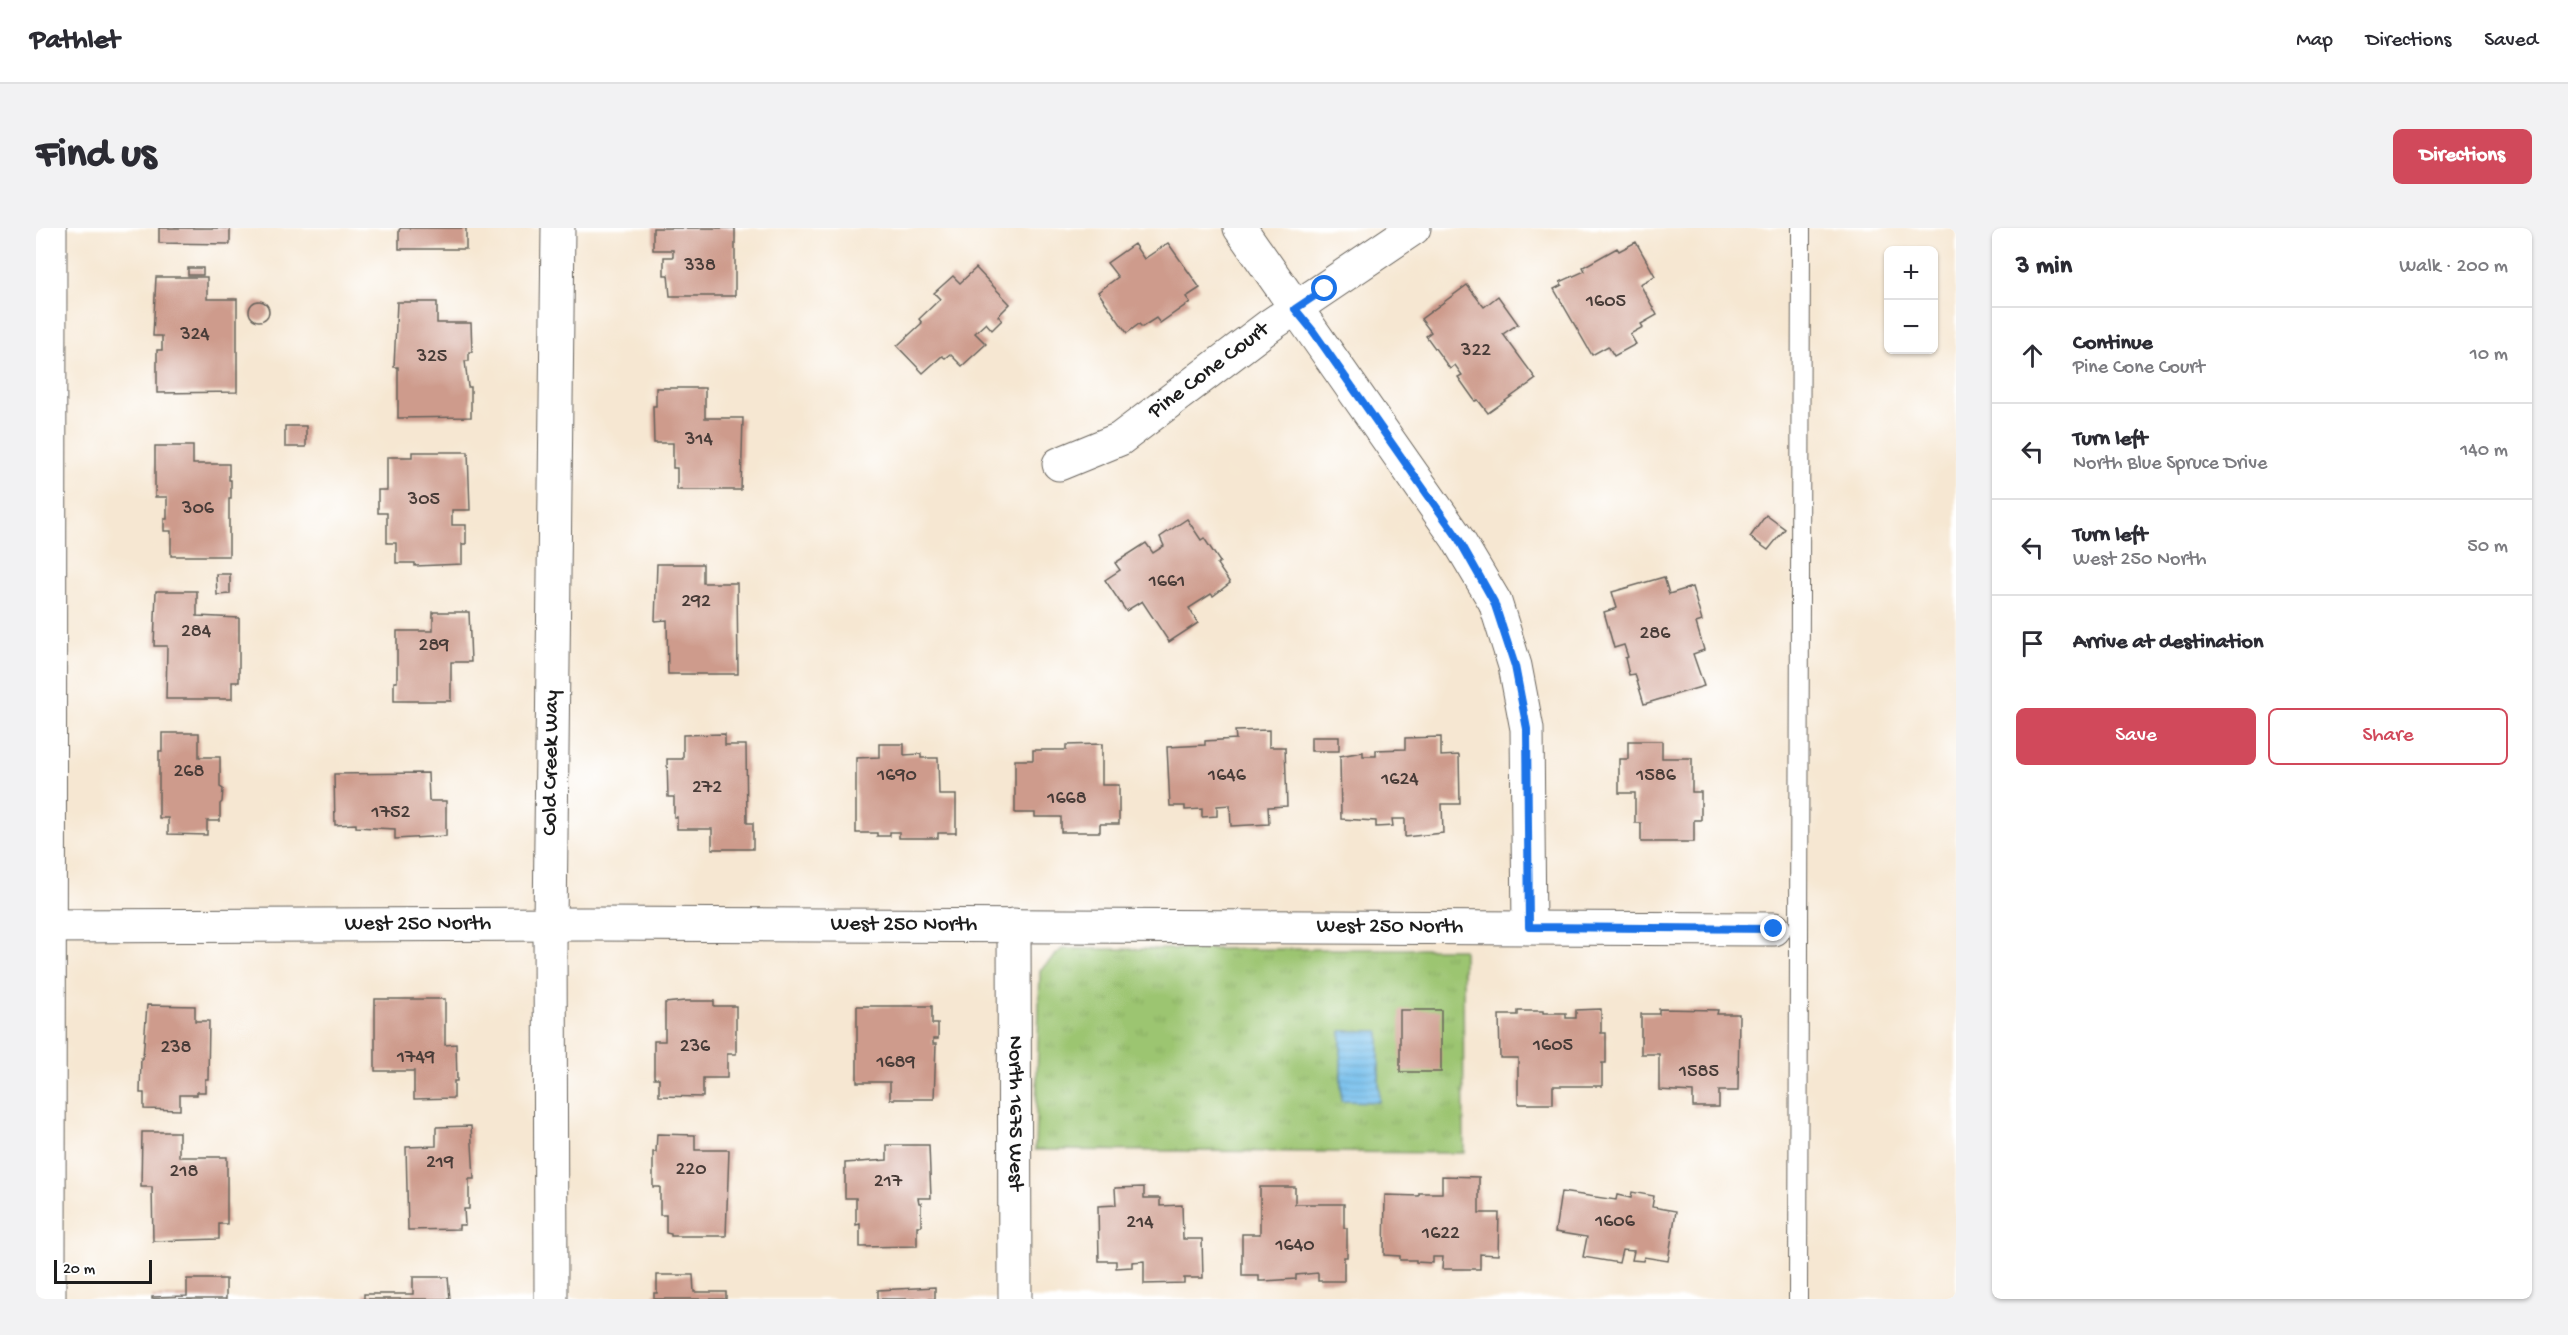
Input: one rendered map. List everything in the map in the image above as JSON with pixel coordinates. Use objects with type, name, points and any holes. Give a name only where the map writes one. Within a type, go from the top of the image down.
[{"type":"street","points":[[49,1299],[42,926],[50,228]]},
{"type":"street","name":"Cold Creek Way","points":[[551,1299],[550,924],[558,228]]},
{"type":"street","points":[[1240,228],[1458,538],[1494,602],[1515,666],[1527,729],[1529,927]]},
{"type":"street","name":"Pine Cone Court","points":[[1059,464],[1120,439],[1295,309],[1414,228]]},
{"type":"street","name":"West 250 North","points":[[42,926],[550,924],[1774,929]]},
{"type":"street","name":"North 1675 West","points":[[1014,925],[1015,1299]]},
{"type":"lane","points":[[1798,1299],[1801,228]]},
{"type":"green space","points":[[1062,949],[1463,949],[1464,1153],[1035,1150],[1040,970]]},
{"type":"water","points":[[1341,1031],[1379,1031],[1379,1102],[1341,1101]]},
{"type":"building","points":[[159,228],[230,228],[230,244],[159,243]]},
{"type":"building","points":[[401,228],[466,228],[466,249],[399,249],[399,230]]},
{"type":"building","points":[[653,228],[735,228],[735,296],[670,296],[668,275],[664,275],[664,257],[673,257],[673,250],[653,250]]},
{"type":"building","points":[[1636,242],[1655,276],[1640,284],[1657,315],[1641,324],[1643,327],[1630,334],[1636,344],[1614,356],[1608,346],[1592,355],[1554,289],[1562,285],[1560,282],[1585,271],[1583,267],[1617,248],[1619,251]]},
{"type":"building","points":[[1168,243],[1200,288],[1186,297],[1190,302],[1160,323],[1156,318],[1142,327],[1139,324],[1127,333],[1098,292],[1118,277],[1107,263],[1134,244],[1144,259]]},
{"type":"building","points":[[188,268],[203,268],[203,275],[188,275]]},
{"type":"building","points":[[976,268],[1010,304],[998,316],[1002,320],[992,330],[986,323],[975,333],[986,344],[962,366],[950,354],[945,358],[942,356],[923,373],[897,346],[922,323],[919,319],[940,299],[934,293],[953,276],[960,283]]},
{"type":"building","points":[[156,277],[207,277],[207,299],[237,299],[237,392],[157,393],[157,350],[162,350],[162,336],[153,336]]},
{"type":"building","points":[[1467,285],[1484,307],[1498,296],[1518,324],[1503,334],[1536,379],[1488,413],[1478,400],[1475,401],[1458,377],[1462,375],[1455,365],[1450,369],[1426,336],[1431,332],[1421,319]]},
{"type":"building","points":[[259,301],[266,304],[269,311],[266,318],[259,321],[252,318],[249,311],[252,304]]},
{"type":"building","points":[[397,302],[437,302],[437,323],[471,323],[472,352],[469,352],[469,361],[465,361],[468,387],[471,387],[471,417],[398,418],[398,367],[394,367]]},
{"type":"building","points":[[656,388],[705,388],[705,418],[743,418],[741,490],[677,490],[677,468],[673,468],[673,443],[654,443],[653,406],[656,406]]},
{"type":"building","points":[[285,426],[306,426],[306,447],[285,447]]},
{"type":"building","points":[[155,446],[193,446],[193,464],[229,464],[231,499],[229,499],[229,556],[171,556],[171,531],[164,531],[164,519],[167,519],[167,497],[155,497]]},
{"type":"building","points":[[412,452],[468,452],[470,510],[452,510],[452,525],[466,525],[466,544],[462,544],[462,564],[415,566],[415,563],[396,563],[396,543],[387,543],[387,513],[378,513],[378,490],[387,490],[387,457],[412,457]]},
{"type":"building","points":[[1766,515],[1785,529],[1768,550],[1750,537]]},
{"type":"building","points":[[1187,519],[1201,540],[1204,538],[1220,562],[1217,564],[1230,583],[1213,596],[1211,594],[1189,608],[1198,623],[1169,642],[1142,601],[1126,611],[1105,580],[1120,570],[1115,563],[1146,543],[1153,553],[1164,546],[1160,537]]},
{"type":"building","points":[[657,564],[703,564],[703,583],[737,583],[738,674],[668,674],[667,620],[655,621]]},
{"type":"building","points":[[216,574],[230,574],[230,594],[217,595]]},
{"type":"building","points":[[1664,577],[1669,594],[1692,587],[1702,621],[1696,623],[1704,650],[1693,654],[1704,686],[1644,704],[1635,674],[1629,675],[1625,658],[1628,657],[1624,645],[1614,648],[1604,612],[1617,608],[1612,592]]},
{"type":"building","points":[[156,591],[197,591],[197,616],[239,618],[239,682],[232,682],[232,699],[166,699],[167,646],[154,646]]},
{"type":"building","points":[[433,612],[469,612],[471,662],[451,662],[451,701],[394,701],[394,682],[397,682],[397,631],[433,631]]},
{"type":"building","points":[[1269,730],[1269,747],[1285,747],[1287,806],[1268,807],[1269,824],[1231,826],[1230,805],[1217,806],[1217,816],[1202,817],[1202,809],[1185,810],[1185,806],[1170,806],[1167,747],[1205,745],[1205,741],[1236,739],[1235,731]]},
{"type":"building","points":[[162,733],[199,733],[199,757],[220,757],[220,787],[223,789],[220,821],[207,821],[207,835],[168,834],[168,818],[159,818],[159,751],[162,751]]},
{"type":"building","points":[[725,734],[725,745],[746,745],[747,823],[753,823],[753,849],[712,849],[712,829],[677,829],[677,817],[674,817],[674,797],[668,797],[667,759],[683,759],[683,735]]},
{"type":"building","points":[[1311,737],[1339,737],[1339,751],[1311,751]]},
{"type":"building","points":[[1441,737],[1441,756],[1459,755],[1460,804],[1442,804],[1443,833],[1405,837],[1405,819],[1392,819],[1393,826],[1376,827],[1376,821],[1341,819],[1340,756],[1363,752],[1363,756],[1376,756],[1376,750],[1405,749],[1405,738]]},
{"type":"building","points":[[1628,741],[1662,741],[1662,758],[1692,758],[1692,792],[1701,792],[1701,820],[1694,820],[1694,842],[1641,842],[1641,823],[1635,823],[1635,793],[1619,793],[1619,759],[1628,759]]},
{"type":"building","points":[[879,744],[904,744],[904,755],[921,754],[921,758],[938,758],[939,795],[956,795],[956,833],[938,833],[938,838],[899,838],[899,832],[890,832],[890,836],[877,836],[877,833],[856,833],[856,758],[879,757]]},
{"type":"building","points":[[1102,744],[1102,785],[1119,785],[1119,824],[1100,824],[1100,832],[1061,832],[1061,817],[1035,817],[1035,813],[1015,813],[1015,760],[1033,760],[1033,750],[1066,750],[1066,745]]},
{"type":"building","points":[[428,773],[429,801],[446,801],[446,836],[395,839],[395,829],[356,827],[356,824],[335,825],[334,774]]},
{"type":"building","points":[[375,999],[445,999],[445,1045],[456,1044],[457,1081],[454,1081],[454,1098],[414,1099],[414,1071],[375,1071]]},
{"type":"building","points":[[714,1001],[714,1006],[736,1006],[736,1054],[727,1054],[727,1078],[703,1078],[703,1097],[659,1096],[659,1078],[654,1078],[654,1041],[665,1041],[665,1003]]},
{"type":"building","points":[[147,1005],[195,1006],[195,1021],[209,1021],[208,1079],[205,1079],[205,1092],[197,1092],[197,1095],[180,1095],[180,1110],[144,1109],[144,1093],[140,1093],[141,1058],[143,1058]]},
{"type":"building","points":[[857,1006],[932,1006],[932,1024],[938,1024],[938,1039],[933,1039],[933,1044],[936,1044],[934,1099],[890,1099],[890,1082],[857,1082]]},
{"type":"building","points":[[1601,1009],[1601,1033],[1606,1033],[1606,1063],[1602,1063],[1602,1086],[1553,1086],[1553,1104],[1518,1104],[1518,1058],[1500,1058],[1499,1015],[1518,1015],[1518,1011],[1543,1011],[1543,1013],[1566,1013],[1566,1018],[1576,1018],[1576,1010]]},
{"type":"building","points":[[1659,1009],[1718,1010],[1717,1014],[1739,1014],[1738,1091],[1719,1091],[1719,1107],[1693,1107],[1693,1092],[1659,1090],[1659,1054],[1641,1054],[1641,1014],[1659,1014]]},
{"type":"building","points":[[1400,1010],[1441,1010],[1441,1072],[1400,1072]]},
{"type":"building","points":[[471,1126],[474,1179],[469,1179],[469,1209],[464,1209],[465,1225],[459,1225],[459,1229],[408,1230],[406,1147],[436,1146],[436,1127]]},
{"type":"building","points":[[142,1132],[179,1132],[179,1157],[227,1157],[227,1224],[219,1224],[219,1239],[153,1241],[152,1187],[141,1187]]},
{"type":"building","points":[[657,1134],[695,1135],[695,1150],[729,1150],[726,1236],[671,1236],[666,1233],[666,1215],[660,1215],[660,1187],[653,1187],[653,1152],[656,1152]]},
{"type":"building","points":[[887,1145],[929,1145],[931,1198],[918,1198],[921,1203],[921,1226],[917,1226],[917,1246],[860,1247],[860,1224],[856,1225],[856,1198],[845,1198],[845,1163],[887,1160]]},
{"type":"building","points":[[1442,1176],[1479,1177],[1479,1213],[1499,1213],[1498,1255],[1480,1254],[1480,1269],[1442,1269],[1443,1257],[1433,1257],[1433,1263],[1400,1260],[1400,1256],[1384,1255],[1385,1195],[1419,1196],[1419,1193],[1442,1193]]},
{"type":"building","points":[[1144,1187],[1144,1198],[1160,1198],[1160,1206],[1182,1205],[1183,1239],[1202,1239],[1203,1278],[1184,1278],[1184,1283],[1144,1284],[1144,1261],[1132,1262],[1132,1267],[1116,1268],[1116,1261],[1099,1261],[1098,1206],[1116,1205],[1115,1188]]},
{"type":"building","points":[[1260,1187],[1295,1187],[1295,1204],[1344,1204],[1347,1257],[1344,1257],[1344,1281],[1318,1281],[1318,1273],[1296,1275],[1296,1279],[1264,1281],[1259,1281],[1259,1276],[1242,1276],[1242,1234],[1260,1234]]},
{"type":"building","points":[[1561,1192],[1616,1200],[1617,1195],[1631,1198],[1632,1192],[1654,1196],[1652,1207],[1676,1211],[1668,1261],[1644,1257],[1643,1261],[1632,1260],[1634,1251],[1622,1250],[1619,1263],[1583,1257],[1587,1237],[1555,1232]]},
{"type":"building","points":[[657,1275],[693,1275],[694,1292],[726,1292],[726,1299],[654,1299],[654,1293],[657,1293]]},
{"type":"building","points":[[413,1277],[448,1277],[450,1299],[364,1299],[364,1294],[413,1294]]},
{"type":"building","points":[[187,1279],[226,1279],[226,1299],[152,1299],[152,1297],[187,1296]]},
{"type":"building","points":[[935,1287],[935,1299],[878,1299],[878,1290]]},
{"type":"route","points":[[1325,289],[1295,309],[1313,331],[1458,538],[1494,602],[1515,666],[1527,729],[1529,927],[1774,929]]}]
